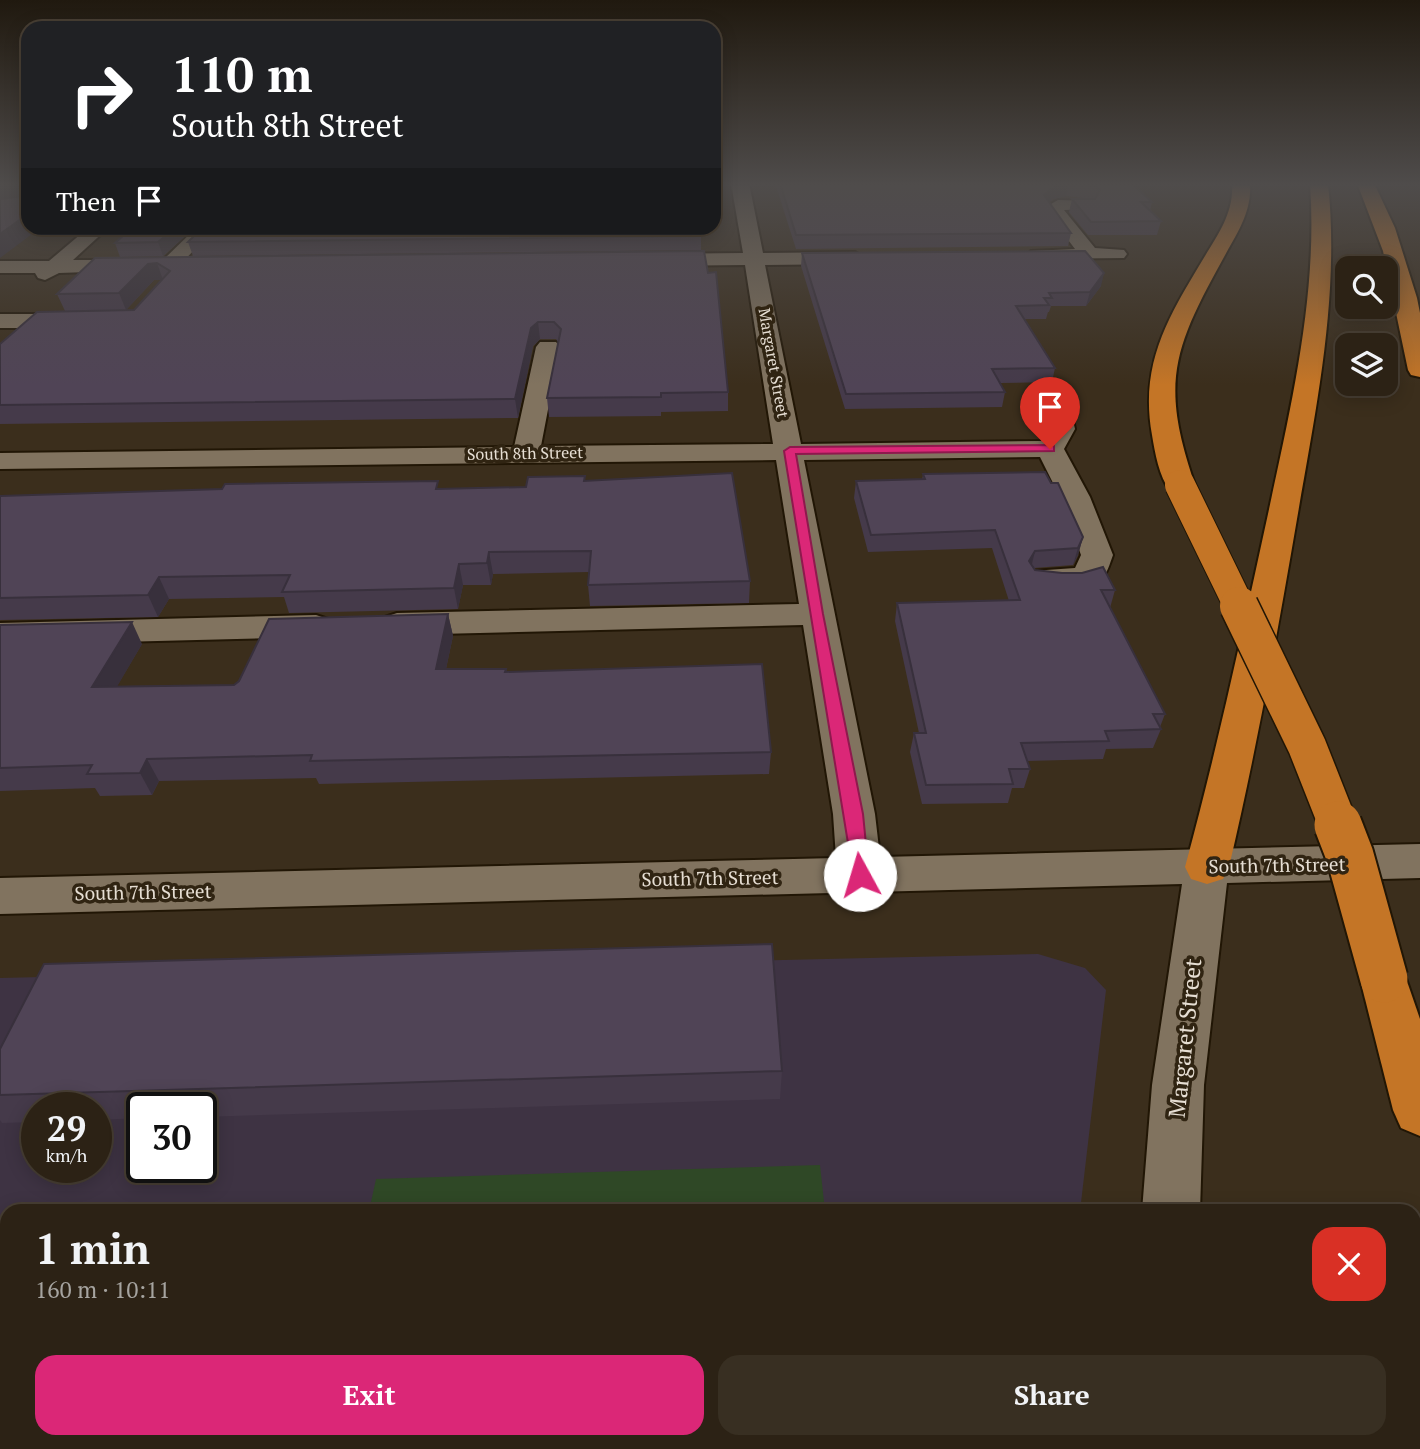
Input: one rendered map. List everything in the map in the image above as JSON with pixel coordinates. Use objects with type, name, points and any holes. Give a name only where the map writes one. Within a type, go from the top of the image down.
[{"type":"highway","points":[[1218,251],[1180,316],[1159,380],[1159,414],[1167,451],[1180,485],[1307,746],[1350,856],[1420,1110]]},
{"type":"highway","points":[[1207,867],[1237,750],[1309,378],[1322,251]]},
{"type":"highway","points":[[1394,251],[1420,370]]},
{"type":"street","points":[[32,284],[72,251]]},
{"type":"street","points":[[169,265],[183,251]]},
{"type":"street","name":"Margaret Street","points":[[753,251],[816,614],[854,814],[860,875]]},
{"type":"street","points":[[1087,251],[1090,255]]},
{"type":"street","points":[[1023,256],[1117,254]]},
{"type":"street","points":[[627,260],[875,257]]},
{"type":"street","points":[[0,267],[197,265]]},
{"type":"street","points":[[4,312],[103,320]]},
{"type":"street","points":[[526,453],[548,347]]},
{"type":"street","points":[[1043,578],[1081,578],[1090,573],[1097,555],[1075,497],[1050,449],[1062,429],[1056,395]]},
{"type":"street","name":"South 8th Street","points":[[0,461],[1050,449]]},
{"type":"street","points":[[0,634],[816,614]]},
{"type":"street","name":"South 7th Street","points":[[0,896],[1420,861]]},
{"type":"street","name":"Margaret Street","points":[[1171,1204],[1178,1085],[1207,867]]},
{"type":"shaded area","points":[[1038,954],[1085,968],[1106,990],[1081,1204],[0,1204],[0,978]]},
{"type":"green space","points":[[820,1165],[824,1204],[371,1204],[376,1179]]},
{"type":"building","points":[[704,251],[708,273],[716,272],[728,392],[661,393],[661,397],[547,398],[561,329],[554,322],[538,322],[531,328],[515,399],[0,405],[0,344],[37,312],[134,310],[170,271],[157,263],[148,264],[119,293],[57,294],[95,258]]},
{"type":"building","points":[[1085,251],[1104,273],[1090,292],[1049,293],[1052,298],[1044,298],[1049,305],[1016,306],[1055,368],[992,369],[1005,392],[846,394],[802,253]]},
{"type":"building","points":[[1045,472],[1051,483],[1058,483],[1083,537],[1078,548],[1035,551],[1029,561],[1035,570],[1062,573],[1082,573],[1103,567],[1115,590],[1101,590],[1165,714],[1153,714],[1161,729],[1105,731],[1109,741],[1021,743],[1030,769],[1009,769],[1013,784],[926,785],[914,733],[926,733],[897,603],[1020,600],[995,530],[871,535],[856,481],[925,479],[923,474]]},
{"type":"building","points":[[732,473],[750,581],[588,585],[591,551],[489,552],[487,563],[459,564],[454,588],[282,592],[290,575],[159,577],[148,595],[0,598],[0,496],[222,489],[225,484],[438,481],[436,489],[526,487],[528,477],[585,476],[584,481]]},
{"type":"building","points":[[448,614],[436,669],[506,669],[505,672],[762,664],[771,752],[310,761],[312,755],[147,759],[140,773],[87,774],[92,765],[0,768],[0,625],[132,622],[92,687],[234,685],[239,681],[269,619]]},
{"type":"building","points":[[772,944],[782,1071],[98,1092],[21,1092],[21,1094],[0,1095],[0,1049],[44,964]]},
{"type":"route","points":[[860,875],[854,814],[816,614],[790,451],[1050,449]]}]
